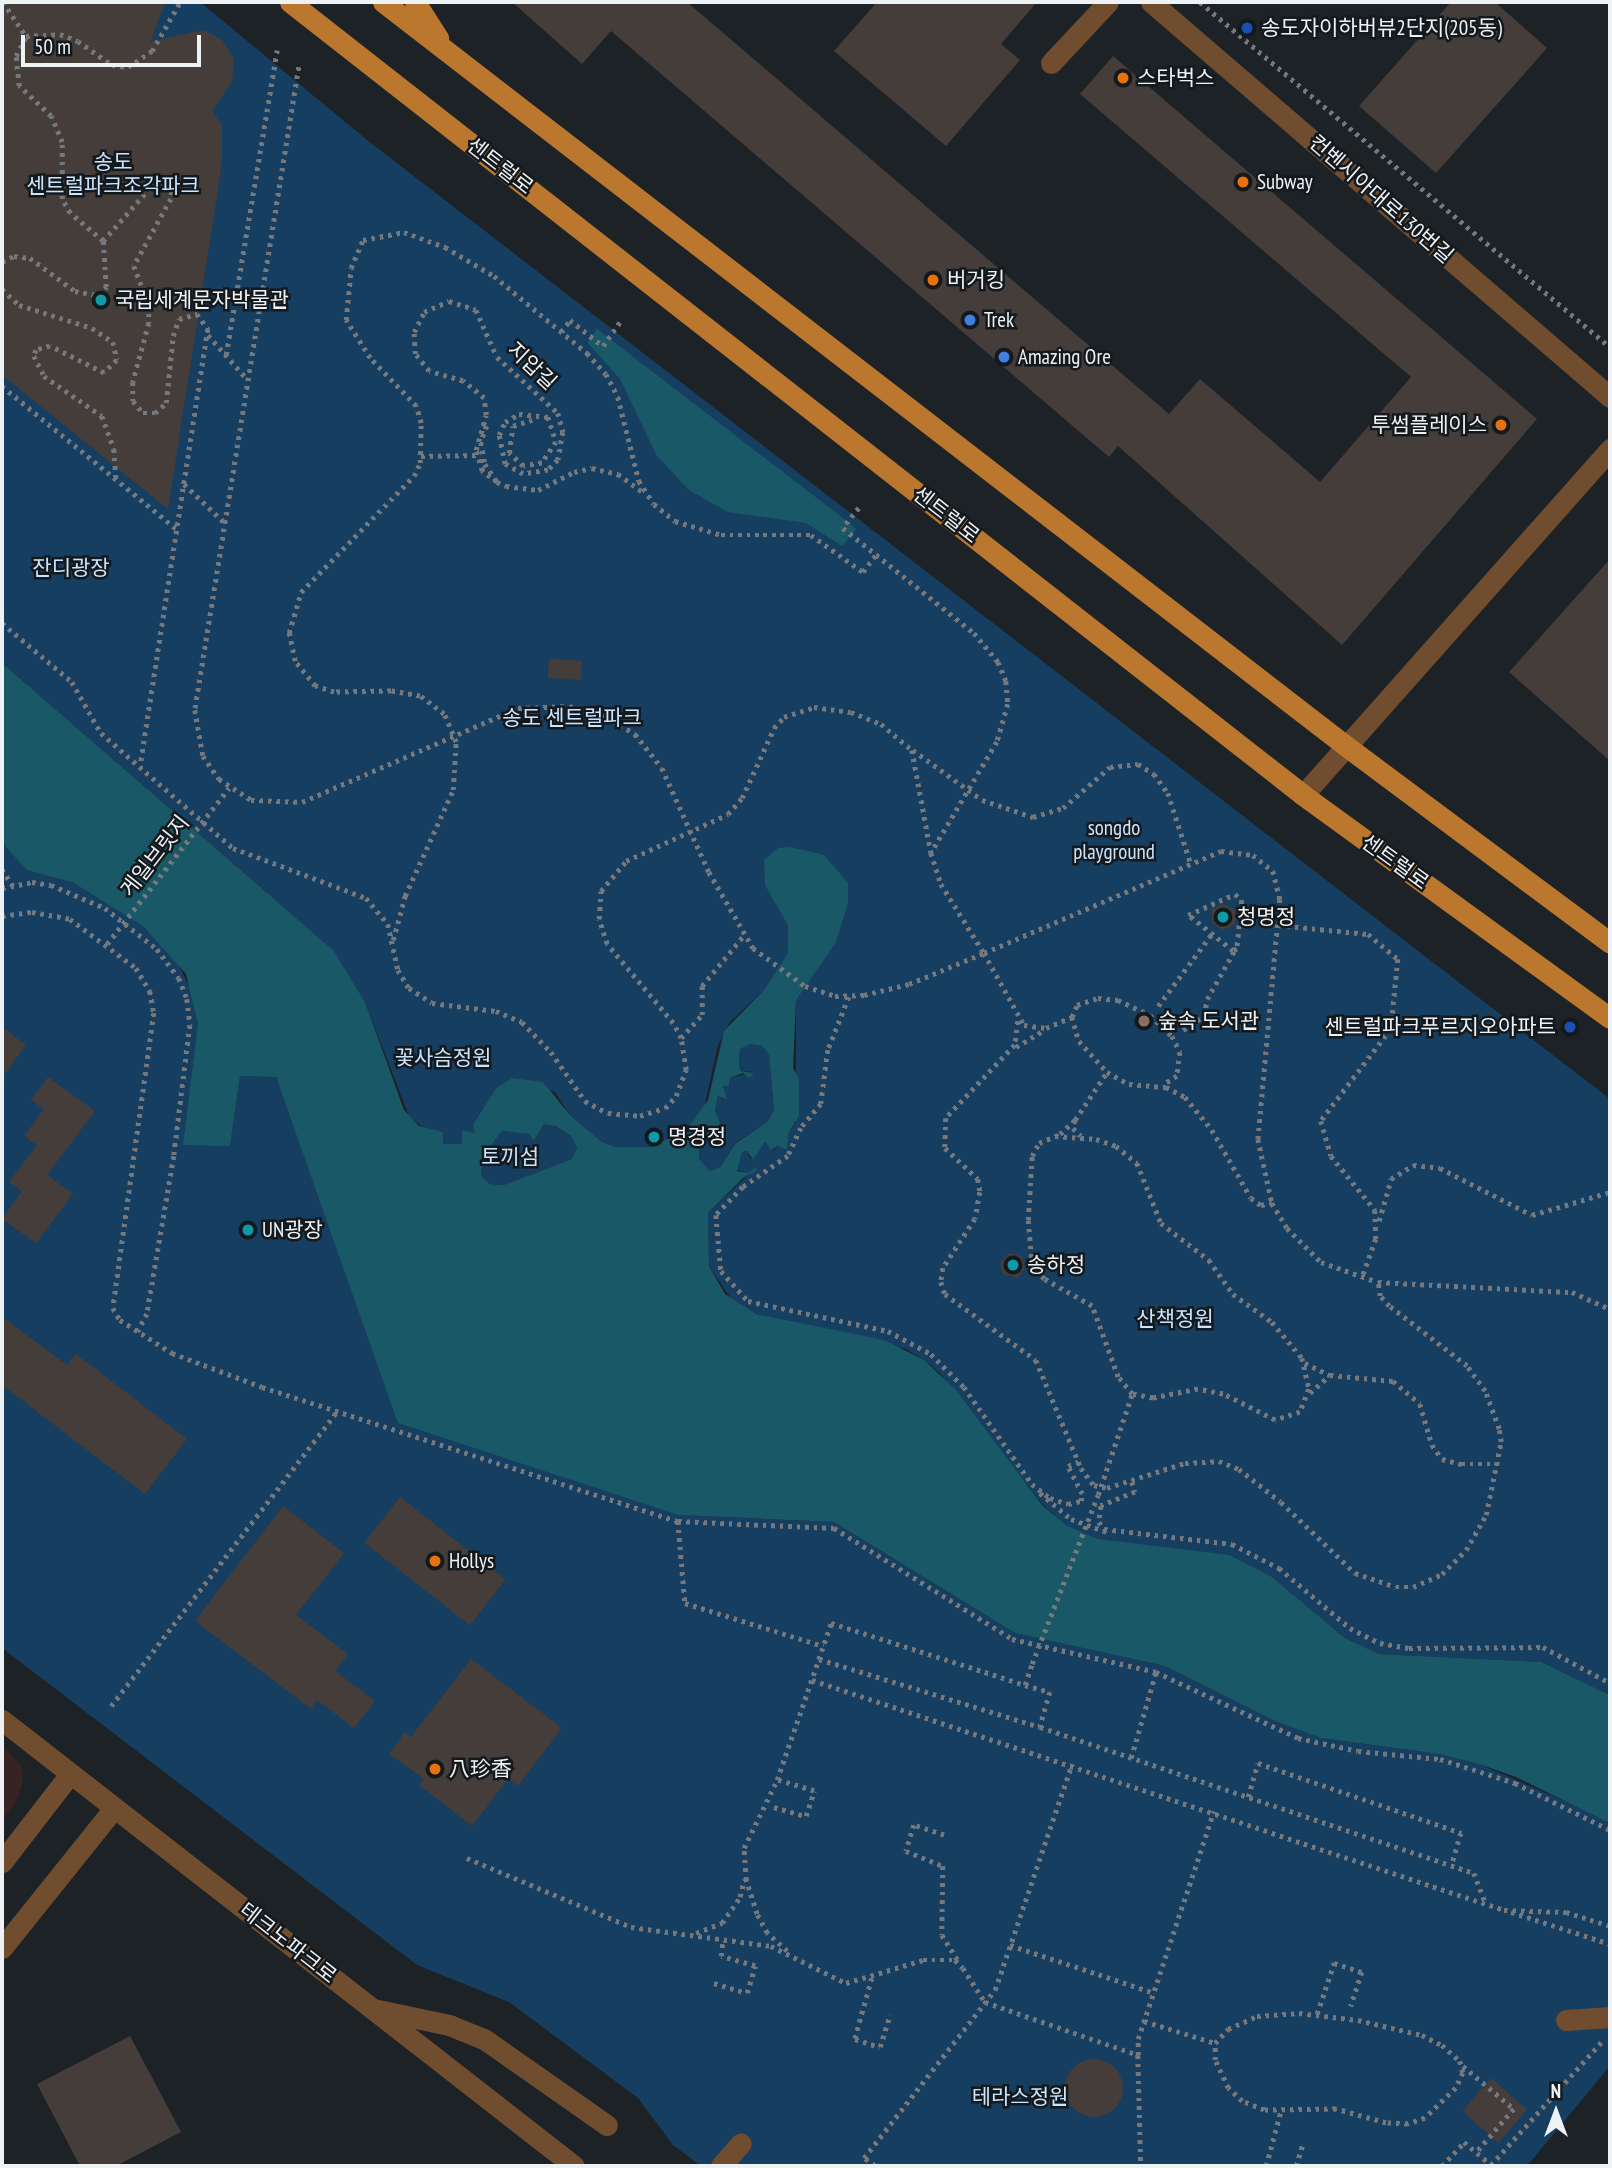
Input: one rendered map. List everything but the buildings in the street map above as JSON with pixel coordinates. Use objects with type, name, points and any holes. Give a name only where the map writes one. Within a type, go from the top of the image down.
[{"type":"main road","name":"센트럴로","points":[[290,2],[1303,795],[1610,1018]]},
{"type":"main road","points":[[383,2],[1346,746],[1610,943]]},
{"type":"main road","points":[[415,2],[445,49]]},
{"type":"street","points":[[1051,63],[1108,2]]},
{"type":"street","name":"컨벤시아대로130번길","points":[[1151,2],[1610,397]]},
{"type":"street","points":[[1303,795],[1610,449]]},
{"type":"street","name":"테크노파크로","points":[[2,1720],[574,2166]]},
{"type":"street","points":[[2,1862],[70,1774]]},
{"type":"street","points":[[2,1948],[114,1808]]},
{"type":"street","points":[[371,2008],[449,2025],[485,2039],[607,2125]]},
{"type":"street","points":[[1566,2020],[1610,2017]]},
{"type":"street","points":[[721,2166],[741,2143]]},
{"type":"path","points":[[3,2],[26,36]]},
{"type":"path","points":[[26,36],[69,36],[112,65],[125,67],[152,51],[180,2]]},
{"type":"path","points":[[1200,2],[1610,347]]},
{"type":"path","points":[[2,262],[14,256],[30,258],[75,291],[100,296],[106,287],[103,241],[65,205],[58,133],[51,116],[14,77],[16,56],[26,36]]},
{"type":"path","points":[[226,355],[277,50]]},
{"type":"path","points":[[299,67],[195,725],[210,770],[229,788],[265,804],[302,802],[453,734],[533,705],[569,706],[605,716],[635,734],[651,752],[744,935],[778,969],[805,986],[849,997],[909,984],[1191,864],[1231,850],[1260,859],[1273,871],[1279,888],[1258,1139],[1272,1203],[1287,1228],[1313,1255],[1362,1279],[1378,1282],[1555,1289],[1610,1309]]},
{"type":"path","points":[[103,241],[148,190],[161,182],[173,183],[171,200],[134,266],[149,305],[149,323],[132,382],[133,401],[143,413],[155,413],[166,403],[173,336],[179,319],[190,313],[203,316],[208,334],[140,767]]},
{"type":"path","points":[[393,940],[405,896],[453,790],[458,763],[453,734],[440,709],[420,696],[321,689],[298,668],[290,645],[289,623],[297,598],[414,476],[421,456],[421,423],[416,406],[370,358],[346,320],[351,268],[363,240],[393,231],[438,243],[494,276],[587,353],[611,383],[624,414],[634,468],[654,504]]},
{"type":"path","points":[[2,289],[19,305],[92,328],[113,342],[117,360],[104,373],[50,346],[36,350],[34,356],[44,376],[102,416],[114,449],[116,479]]},
{"type":"path","name":"지압길","points":[[480,455],[487,426],[483,423],[485,403],[477,390],[429,371],[415,354],[415,326],[424,312],[438,303],[455,301],[476,310],[497,357],[558,413],[563,443],[558,460],[548,470],[518,473],[501,458],[499,438],[505,422],[530,412],[544,415],[554,425],[555,442],[549,458],[527,467],[510,456],[508,440],[513,426],[532,420]]},
{"type":"path","points":[[561,332],[570,320],[603,346],[620,322]]},
{"type":"path","points":[[208,334],[248,380]]},
{"type":"path","points":[[2,386],[177,530]]},
{"type":"path","points":[[421,456],[480,455],[497,482],[538,491],[582,469],[601,469],[626,478],[654,504],[698,531],[811,535],[863,572],[876,554]]},
{"type":"path","points":[[184,484],[225,524]]},
{"type":"path","points":[[859,508],[843,528],[974,633],[1002,670],[1008,692],[1003,729],[931,853]]},
{"type":"path","points":[[2,623],[72,682],[94,725],[233,848],[366,898],[388,924],[398,970],[416,994],[441,1006],[496,1011],[522,1022],[551,1052],[585,1101],[599,1110],[640,1116],[671,1102],[686,1070],[681,1038],[658,1001],[607,944],[599,910],[606,882],[626,860],[721,819],[735,807],[774,728],[797,710],[822,707],[862,715],[968,792],[1009,811],[1042,817],[1069,803],[1110,767],[1138,764],[1154,774],[1168,793],[1191,864]]},
{"type":"path","points":[[912,750],[931,853],[941,884],[984,953],[1018,1020],[1019,1035],[1007,1055]]},
{"type":"path","name":"게일브릿지","points":[[107,944],[229,788]]},
{"type":"path","points":[[2,869],[13,886]]},
{"type":"path","points":[[2,888],[51,885],[105,908],[157,949],[179,978],[187,999],[190,1025],[174,1156],[147,1314],[138,1332]]},
{"type":"path","points":[[1183,1030],[1204,1016],[1207,999],[1234,951],[1239,895],[1188,914],[1234,951]]},
{"type":"path","points":[[2,916],[50,913],[70,919],[136,968],[153,1003],[113,1308],[138,1332],[199,1366],[678,1521],[834,1528],[1012,1639],[1156,1672],[1298,1738],[1357,1751],[1440,1759],[1516,1783],[1610,1830]]},
{"type":"path","points":[[1278,925],[1368,934],[1398,959],[1391,1029],[1324,1115],[1320,1129],[1331,1156],[1372,1204],[1378,1229]]},
{"type":"path","points":[[681,1038],[702,1015],[702,986],[744,935]]},
{"type":"path","points":[[1158,1006],[1211,935]]},
{"type":"path","points":[[849,997],[828,1050],[821,1104],[801,1128],[788,1156],[743,1187],[717,1213],[718,1264],[733,1290],[748,1301],[888,1331],[931,1354],[964,1387],[1032,1485],[1058,1511],[1082,1524],[1129,1533]]},
{"type":"path","points":[[1157,1086],[1175,1079],[1180,1060],[1176,1042],[1160,1024],[1138,1008],[1105,998],[1081,1002],[1072,1017],[1028,1038],[1007,1055],[946,1118],[945,1148],[954,1161],[975,1175],[980,1192],[975,1219],[947,1261],[941,1282],[945,1294],[1036,1360],[1088,1480],[1100,1488],[1132,1482],[1195,1461],[1228,1463],[1281,1502],[1355,1573],[1380,1583],[1413,1587],[1442,1574],[1475,1538],[1486,1515],[1497,1465],[1499,1429],[1481,1385],[1458,1356],[1384,1301],[1378,1282]]},
{"type":"path","points":[[1072,1017],[1079,1041],[1107,1072],[1129,1084],[1157,1086],[1185,1097],[1212,1130],[1251,1198],[1261,1205],[1272,1203]]},
{"type":"path","points":[[1018,1020],[1037,1029],[1058,1025]]},
{"type":"path","points":[[1107,1072],[1075,1120],[1055,1136],[1039,1143],[1032,1156],[1028,1220],[1032,1266],[1044,1279],[1092,1306],[1118,1377],[1132,1394],[1153,1398],[1185,1390],[1210,1391],[1275,1420],[1300,1412],[1319,1381],[1337,1375]]},
{"type":"path","points":[[1075,1120],[1075,1131],[1127,1153],[1137,1163],[1161,1223],[1209,1260],[1233,1294],[1279,1328],[1305,1362],[1337,1375],[1393,1381],[1420,1404],[1432,1445],[1442,1458],[1461,1465],[1497,1465]]},
{"type":"path","points":[[1055,1136],[1086,1137]]},
{"type":"path","points":[[1362,1279],[1391,1179],[1413,1166],[1440,1168],[1532,1215],[1610,1192]]},
{"type":"path","points":[[1305,1362],[1308,1398]]},
{"type":"path","points":[[1025,1685],[1098,1495],[1132,1394]]},
{"type":"path","points":[[111,1706],[337,1411]]},
{"type":"path","points":[[1032,1485],[1050,1498],[1078,1503],[1082,1494],[1068,1466],[1078,1462]]},
{"type":"path","points":[[1132,1482],[1135,1492],[1104,1502],[1098,1517],[1104,1529],[1232,1544],[1279,1568],[1350,1628],[1380,1643],[1409,1648],[1543,1647],[1610,1683]]},
{"type":"path","points":[[678,1521],[685,1603],[823,1646]]},
{"type":"path","points":[[680,1934],[702,1933],[722,1923],[740,1897],[745,1871],[746,1837],[777,1780],[831,1623],[1050,1692],[1040,1727]]},
{"type":"path","points":[[819,1659],[1040,1727],[1474,1873],[1485,1903]]},
{"type":"path","points":[[1131,1758],[1156,1672]]},
{"type":"path","points":[[812,1681],[1072,1764],[1610,1944]]},
{"type":"path","points":[[1248,1797],[1258,1763],[1461,1833],[1452,1865]]},
{"type":"path","points":[[875,2166],[864,2158],[995,1990],[1072,1764]]},
{"type":"path","points":[[774,1807],[806,1816],[814,1791],[777,1780]]},
{"type":"path","points":[[1141,2166],[1138,2055],[1144,2021],[1214,1811]]},
{"type":"path","points":[[944,1835],[914,1825],[906,1850],[943,1866],[942,1935],[985,2002],[1138,2055]]},
{"type":"path","points":[[467,1858],[631,1927],[723,1939],[787,1951]]},
{"type":"path","points":[[745,1871],[750,1898],[767,1933],[787,1951],[836,1980],[872,1978],[923,1960],[948,1959],[963,1968]]},
{"type":"path","points":[[1504,1910],[1566,1912],[1610,1926]]},
{"type":"path","points":[[715,1983],[747,1993],[755,1966],[721,1956],[723,1939]]},
{"type":"path","points":[[1010,1945],[1154,1993]]},
{"type":"path","points":[[1317,2014],[1334,1963],[1362,1972],[1351,2006]]},
{"type":"path","points":[[872,1978],[855,2039],[880,2047],[890,2015]]},
{"type":"path","points":[[1216,2043],[1246,2019],[1317,2014],[1422,2035],[1452,2052],[1463,2066],[1514,2109],[1476,2153]]},
{"type":"path","points":[[1144,2021],[1216,2043]]},
{"type":"path","points":[[1442,2166],[1464,2142],[1491,2166],[1610,2033]]},
{"type":"path","points":[[1216,2043],[1218,2069],[1234,2096],[1255,2108],[1336,2109],[1386,2123],[1408,2124],[1425,2118],[1456,2088],[1463,2066]]},
{"type":"path","points":[[1266,2166],[1281,2110]]},
{"type":"path","points":[[1296,2166],[1302,2146]]},
{"type":"shaded area","points":[[597,329],[856,529],[842,546],[806,523],[728,512],[689,490],[657,456],[620,379],[587,342]]},
{"type":"shaded area","points":[[2,663],[334,951],[365,1002],[404,1110],[419,1126],[443,1132],[443,1144],[462,1144],[462,1130],[475,1133],[473,1125],[496,1088],[512,1078],[543,1082],[570,1115],[602,1142],[616,1147],[651,1147],[687,1129],[708,1100],[724,1031],[765,989],[788,953],[788,925],[765,885],[764,860],[778,848],[790,847],[824,855],[848,883],[848,903],[836,942],[796,1000],[793,1068],[799,1079],[799,1116],[789,1132],[787,1150],[778,1146],[771,1150],[765,1142],[753,1160],[747,1151],[742,1152],[737,1171],[749,1173],[755,1167],[757,1170],[743,1178],[708,1213],[709,1266],[725,1294],[756,1314],[884,1340],[924,1360],[956,1390],[1042,1505],[1066,1525],[1098,1539],[1229,1555],[1272,1577],[1345,1638],[1379,1654],[1541,1662],[1610,1695],[1610,1823],[1516,1777],[1479,1764],[1439,1754],[1321,1738],[1275,1721],[1165,1666],[1015,1633],[834,1522],[678,1515],[398,1423],[276,1077],[240,1076],[230,1146],[183,1145],[198,1024],[186,974],[143,926],[74,883],[27,870],[6,847],[2,837]],"holes":[[[750,1044],[762,1046],[769,1055],[774,1110],[768,1121],[735,1144],[720,1167],[710,1171],[699,1159],[699,1142],[721,1125],[715,1111],[718,1096],[727,1100],[723,1086],[729,1086],[730,1078],[743,1073],[749,1078],[754,1073],[741,1071],[739,1065],[740,1049]],[[544,1124],[556,1126],[571,1136],[577,1148],[572,1159],[504,1185],[490,1184],[481,1176],[483,1156],[502,1131],[529,1134],[534,1141]]]},
{"type":"shaded area","points":[[2,1745],[21,1765],[23,1781],[16,1802],[2,1820]]},
{"type":"green space","name":"송도 센트럴파크","points":[[2,2],[200,2],[367,140],[1610,1099],[1610,1695],[1541,1662],[1379,1654],[1345,1638],[1272,1577],[1098,1539],[1066,1525],[1043,1505],[939,1372],[924,1360],[906,1349],[756,1314],[734,1303],[709,1266],[708,1213],[749,1174],[736,1169],[742,1152],[747,1151],[750,1159],[754,1158],[764,1142],[774,1150],[778,1146],[787,1150],[789,1132],[796,1122],[796,1000],[765,989],[730,1022],[718,1045],[704,1108],[687,1129],[651,1147],[616,1147],[602,1142],[570,1115],[555,1092],[512,1078],[496,1088],[474,1125],[475,1133],[462,1130],[462,1144],[443,1144],[443,1132],[426,1130],[409,1116],[365,1002],[334,951],[2,663]]},
{"type":"green space","name":"테라스정원","points":[[2,837],[27,870],[74,883],[109,902],[143,926],[177,961],[194,997],[198,1024],[195,1062],[230,1145],[240,1076],[276,1077],[399,1423],[678,1515],[834,1522],[1015,1633],[1165,1666],[1275,1721],[1321,1738],[1439,1754],[1479,1764],[1606,1819],[1610,1823],[1610,2066],[1527,2166],[701,2166],[673,2145],[638,2098],[509,2002],[417,1965],[2,1648]]},
{"type":"green space","points":[[750,1044],[762,1046],[769,1055],[774,1110],[768,1121],[735,1143],[720,1167],[710,1171],[699,1159],[699,1142],[721,1125],[715,1111],[718,1096],[726,1100],[723,1086],[730,1084],[730,1078],[754,1072],[742,1071],[739,1065],[740,1049]]},
{"type":"green space","name":"토끼섬","points":[[544,1124],[556,1126],[571,1136],[577,1148],[572,1159],[505,1185],[490,1184],[481,1176],[483,1156],[502,1131],[529,1134],[534,1141]]},
{"type":"place","name":"송도자이하버뷰2단지(205동)","points":[[1247,28]]},
{"type":"place","name":"스타벅스","points":[[1123,78]]},
{"type":"place","name":"Subway","points":[[1243,182]]},
{"type":"place","name":"버거킹","points":[[933,280]]},
{"type":"place","name":"국립세계문자박물관","points":[[101,300]]},
{"type":"place","name":"Trek","points":[[970,320]]},
{"type":"place","name":"Amazing Ore","points":[[1004,357]]},
{"type":"place","name":"투썸플레이스","points":[[1501,425]]},
{"type":"place","name":"청명정","points":[[1223,917]]},
{"type":"place","name":"숲속 도서관","points":[[1144,1021]]},
{"type":"place","name":"센트럴파크푸르지오아파트","points":[[1570,1027]]},
{"type":"place","name":"명경정","points":[[654,1137]]},
{"type":"place","name":"UN광장","points":[[248,1230]]},
{"type":"place","name":"송하정","points":[[1013,1265]]},
{"type":"place","name":"Hollys","points":[[435,1561]]},
{"type":"place","name":"八珍香","points":[[435,1769]]},
{"type":"park label","name":"송도 센트럴파크조각파크","points":[[113,174]]},
{"type":"park label","name":"잔디광장","points":[[71,568]]},
{"type":"park label","name":"songdo playground","points":[[1114,840]]},
{"type":"park label","name":"꽃사슴정원","points":[[443,1058]]},
{"type":"park label","name":"산책정원","points":[[1175,1319]]}]
